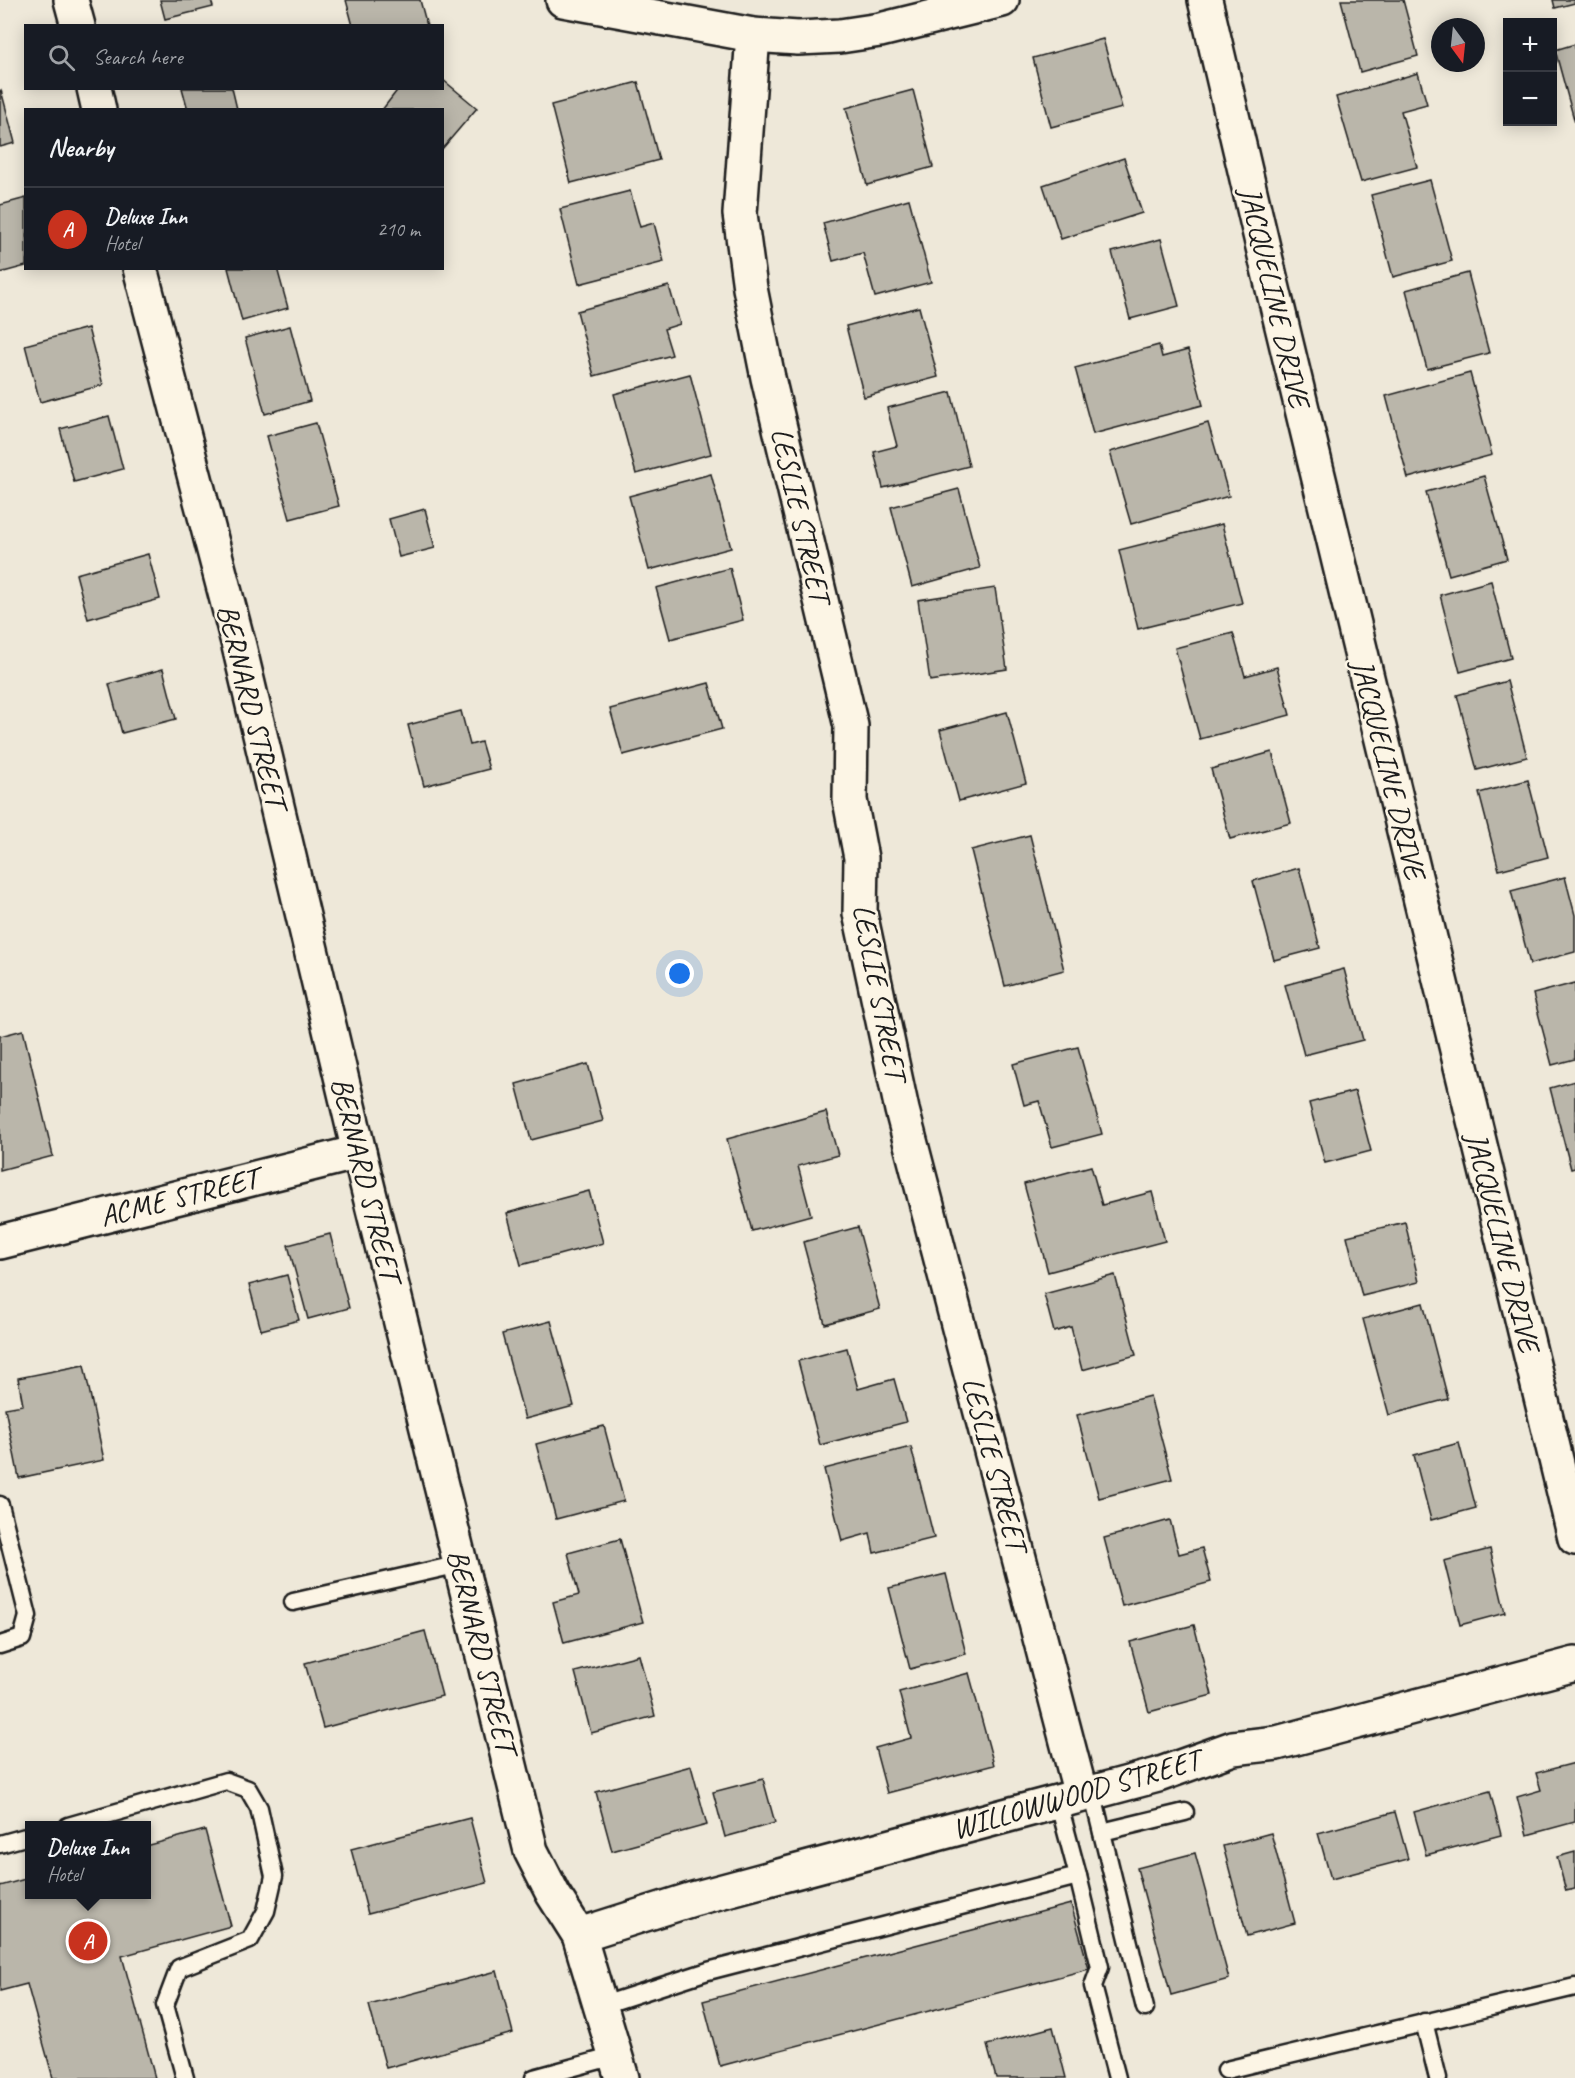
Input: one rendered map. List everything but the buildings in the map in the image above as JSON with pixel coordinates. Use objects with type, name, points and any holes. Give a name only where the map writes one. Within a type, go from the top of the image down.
[{"type":"street","points":[[71,0],[77,24]]},
{"type":"street","points":[[562,0],[753,35],[798,38],[840,36],[880,30],[1002,0]]},
{"type":"street","name":"JACQUELINE DRIVE","points":[[1205,0],[1575,1538]]},
{"type":"street","name":"LESLIE STREET","points":[[753,35],[740,214],[750,288],[768,378],[851,726],[850,800],[861,858],[860,913],[902,1110],[1077,1796]]},
{"type":"street","points":[[94,90],[99,108]]},
{"type":"street","name":"BERNARD STREET","points":[[141,270],[239,645],[359,1152],[531,1851],[553,1894],[579,1935],[618,2067]]},
{"type":"street","name":"ACME STREET","points":[[0,1242],[359,1152]]},
{"type":"street","name":"WILLOWWOOD STREET","points":[[579,1935],[693,1899],[1158,1775],[1233,1748],[1278,1743],[1575,1664]]},
{"type":"lane","points":[[0,1505],[28,1616],[22,1638],[0,1645]]},
{"type":"lane","points":[[293,1602],[460,1564]]},
{"type":"lane","points":[[86,1821],[226,1781],[248,1789],[259,1808],[274,1876],[266,1911],[249,1940],[179,1968],[165,2004],[185,2078]]},
{"type":"lane","points":[[1077,1796],[1102,1832],[1145,2008]]},
{"type":"lane","points":[[1077,1796],[1078,1876],[1100,1967],[1094,1986],[1117,2078]]},
{"type":"lane","points":[[1102,1832],[1185,1812]]},
{"type":"lane","points":[[0,1844],[25,1837]]},
{"type":"lane","points":[[600,2006],[708,1971],[1078,1876]]},
{"type":"lane","points":[[1226,2070],[1575,1987]]},
{"type":"lane","points":[[1424,2022],[1438,2078]]},
{"type":"lane","points":[[534,2078],[618,2067]]},
{"type":"place","name":"Deluxe Inn","points":[[88,1941]]}]
